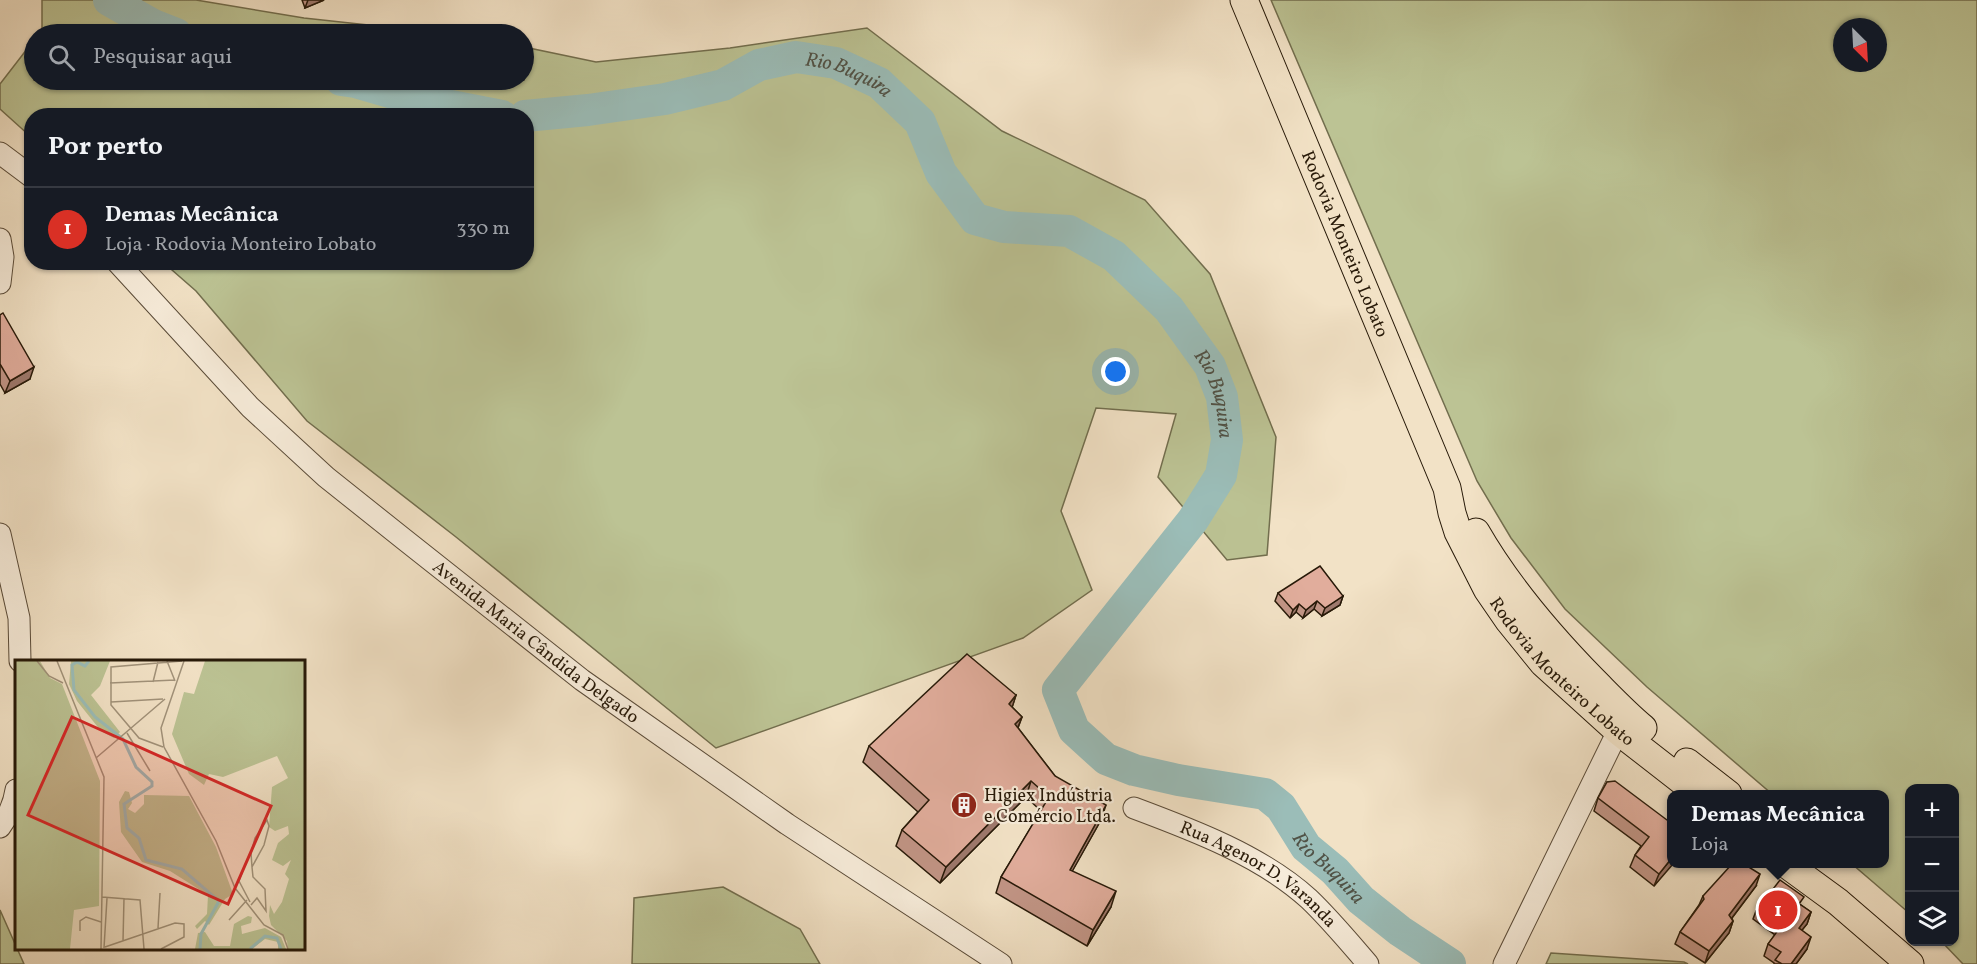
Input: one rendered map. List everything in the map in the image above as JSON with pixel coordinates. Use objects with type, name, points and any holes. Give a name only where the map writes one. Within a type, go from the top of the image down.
[{"type":"main road","name":"Rodovia Monteiro Lobato","points":[[1244,0],[1447,488],[1510,583],[1623,723],[1694,790]]},
{"type":"main road","name":"Rodovia Monteiro Lobato","points":[[1623,723],[1721,790]]},
{"type":"main road","points":[[1791,868],[1838,902],[1910,964]]},
{"type":"main road","points":[[1821,868],[1876,911],[1931,964]]},
{"type":"street","points":[[0,153],[24,171]]},
{"type":"street","points":[[0,239],[3,257],[0,283]]},
{"type":"street","name":"Avenida Maria Cândida Delgado","points":[[124,270],[250,407],[327,477],[405,540],[582,680],[787,824],[1001,964]]},
{"type":"street","points":[[0,534],[19,618],[20,660]]},
{"type":"street","points":[[1504,964],[1623,723]]},
{"type":"street","points":[[0,827],[8,816],[15,793]]},
{"type":"street","name":"Rua Agenor D. Varanda","points":[[1134,808],[1188,828],[1254,861],[1282,878],[1335,925],[1368,964]]},
{"type":"green space","points":[[42,0],[196,0],[304,18],[359,24],[42,24]]},
{"type":"green space","points":[[1271,0],[1977,0],[1977,964],[1963,964],[1946,946],[1959,946],[1959,784],[1905,784],[1905,910],[1857,868],[1889,868],[1889,790],[1767,790],[1647,687],[1565,609],[1511,538],[1477,481]]},
{"type":"green space","points":[[867,28],[1002,131],[1145,200],[1210,274],[1276,437],[1267,555],[1227,560],[1158,477],[1176,414],[1096,408],[1061,511],[1092,590],[1023,638],[716,748],[456,537],[307,421],[196,291],[172,270],[534,270],[534,108],[24,108],[24,131],[0,109],[0,84],[24,53],[24,90],[534,90],[534,49],[596,62],[730,48]]},
{"type":"green space","points":[[723,887],[800,929],[820,964],[632,964],[634,898]]},
{"type":"green space","points":[[0,910],[15,944],[15,949],[17,949],[24,964],[0,964]]},
{"type":"green space","points":[[1551,953],[1684,962],[1688,964],[1546,964]]},
{"type":"building","points":[[3,313],[34,367],[10,381],[0,364],[0,315]]},
{"type":"building","points":[[1320,566],[1343,596],[1325,608],[1317,601],[1306,610],[1299,604],[1293,610],[1278,593]]},
{"type":"building","name":"Higiex Indústria e Comércio Ltda.","points":[[967,654],[1016,695],[1009,704],[1022,717],[1015,724],[1055,776],[1106,805],[1070,870],[1116,891],[1093,930],[1001,877],[1049,797],[1031,781],[946,867],[902,830],[929,800],[869,746]]},
{"type":"building","points":[[1615,781],[1667,820],[1667,864],[1659,874],[1635,855],[1649,837],[1598,798],[1607,782]]},
{"type":"building","points":[[1728,868],[1750,868],[1760,874],[1729,915],[1733,921],[1709,951],[1680,932],[1704,899],[1703,896]]},
{"type":"building","points":[[1780,880],[1804,897],[1780,928],[1756,911]]},
{"type":"building","points":[[1798,903],[1811,912],[1799,928],[1811,937],[1791,964],[1782,964],[1775,960],[1781,952],[1768,944]]},
{"type":"waterway","name":"Rio Buquira","points":[[109,0],[151,24]]},
{"type":"waterway","name":"Rio Buquira","points":[[534,115],[665,99],[723,85],[759,65],[796,57],[836,63],[879,83],[920,122],[941,173],[975,219],[1004,227],[1069,231],[1114,256],[1169,309],[1210,366],[1222,397],[1227,440],[1221,475],[1193,520],[1058,690],[1074,730],[1106,759],[1134,770],[1178,780],[1265,794],[1281,807],[1306,847],[1335,871],[1361,900],[1400,931],[1450,964]]},
{"type":"waterway","name":"Rio Buquira","points":[[382,90],[461,108]]},
{"type":"place","name":"Higiex Indústria e Comércio Ltda.","points":[[964,805]]},
{"type":"place","name":"Demas Mecânica","points":[[1778,910]]}]
